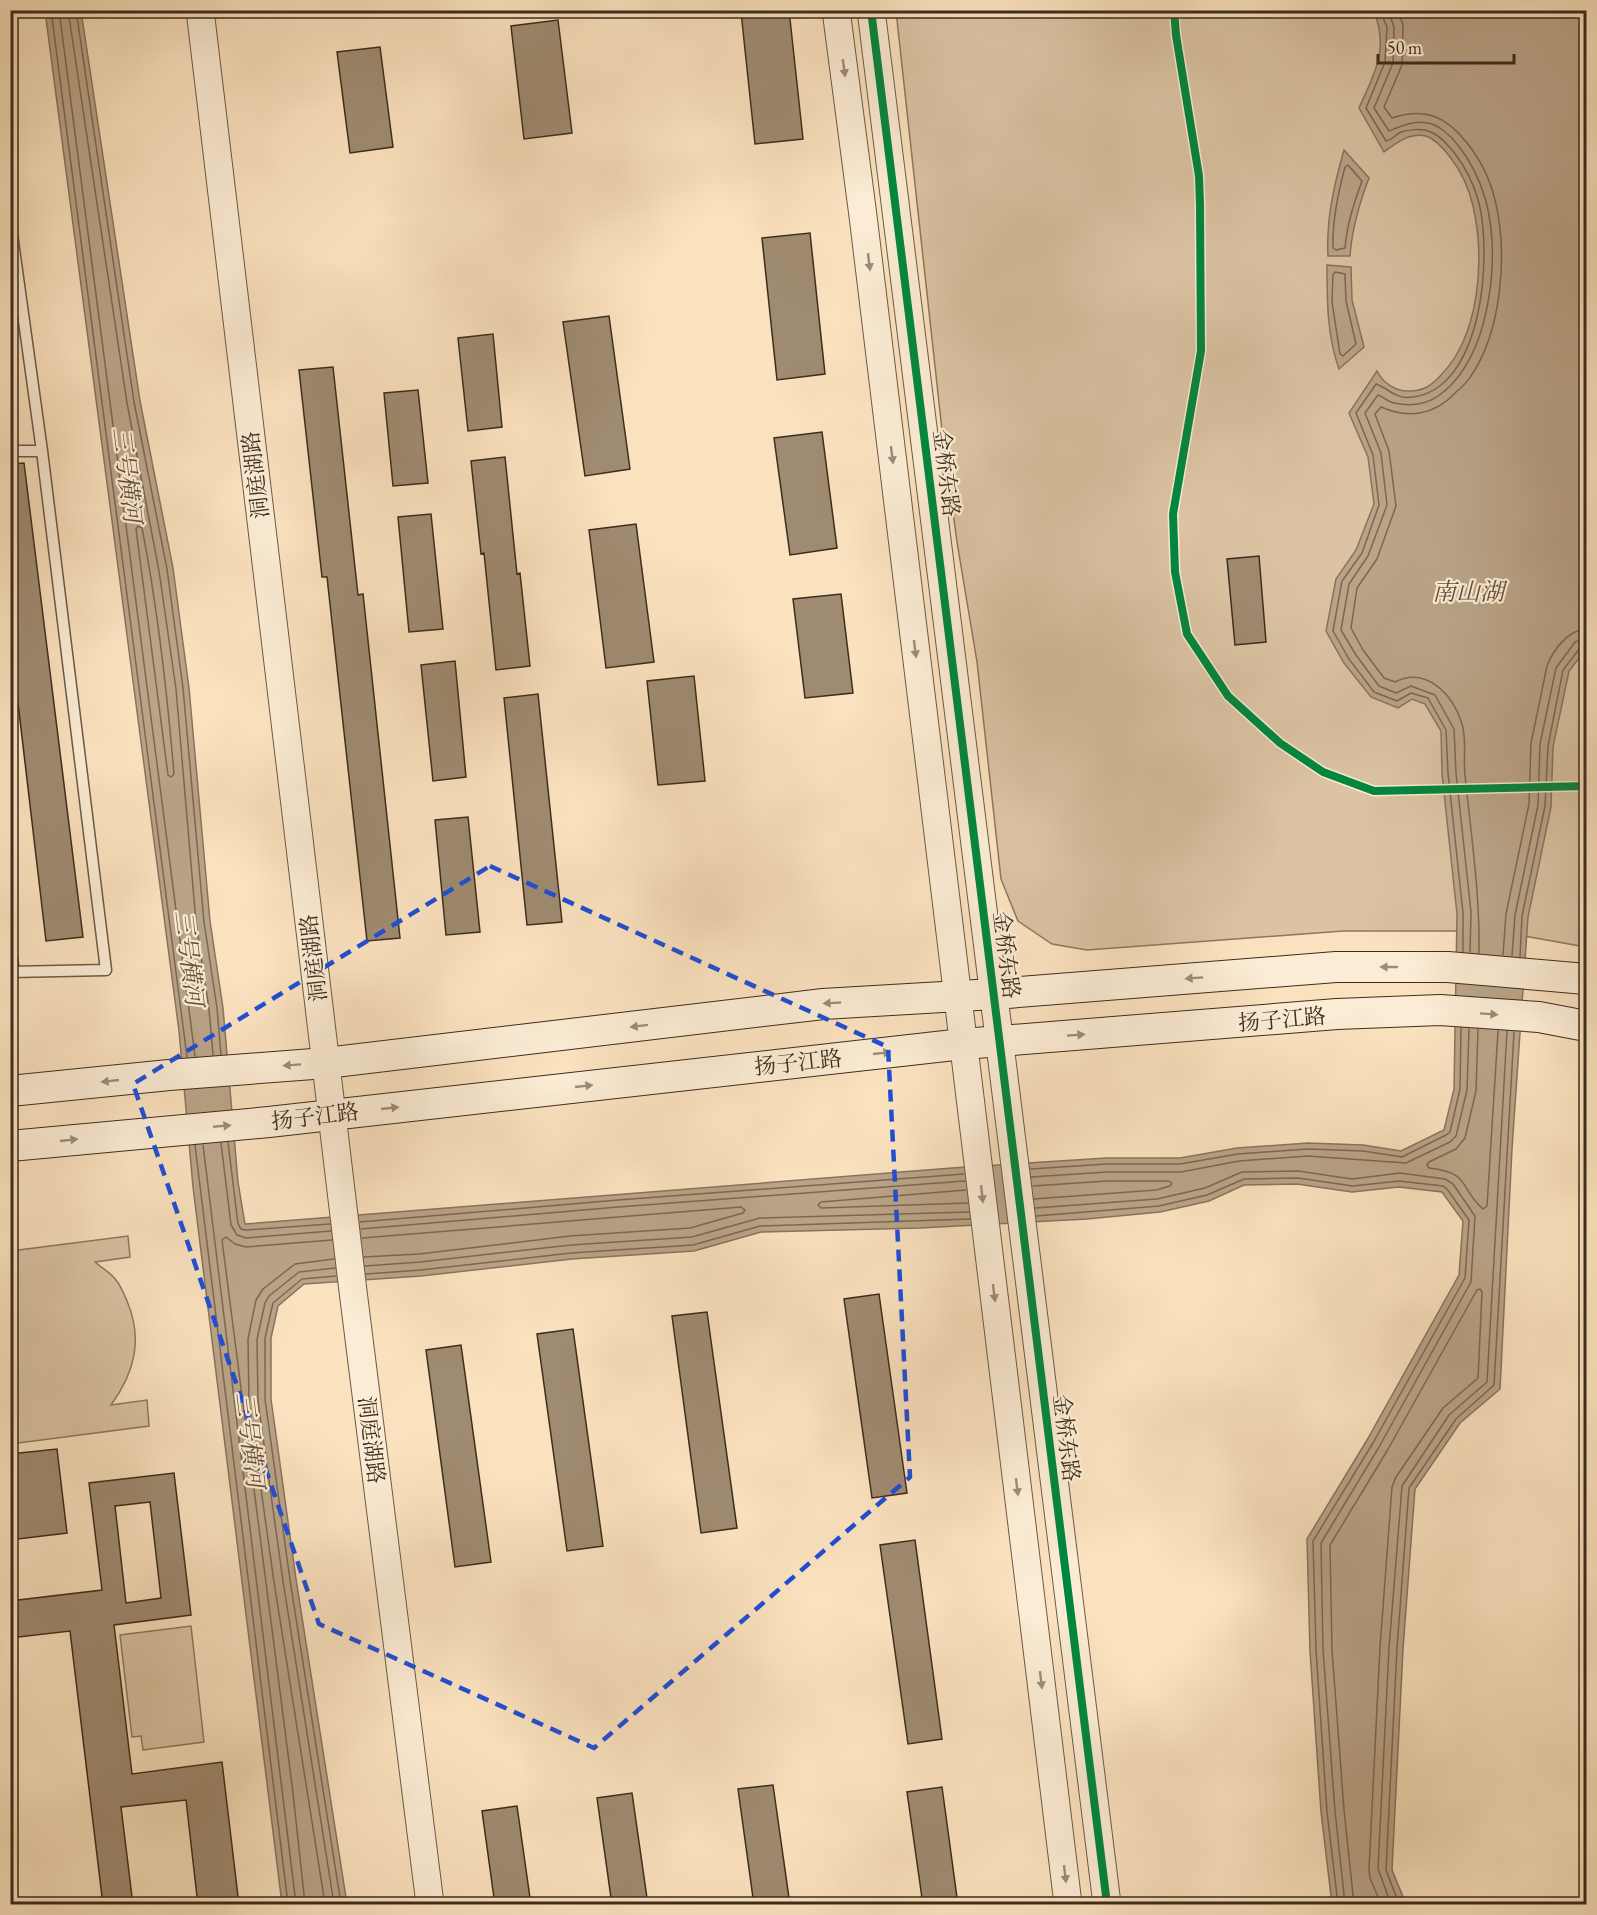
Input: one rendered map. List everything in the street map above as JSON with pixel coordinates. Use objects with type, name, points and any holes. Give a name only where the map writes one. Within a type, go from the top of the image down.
[{"type":"main road","name":"扬子江路","points":[[10,1091],[169,1075],[326,1063],[823,1004],[994,994],[1336,967],[1448,967],[1587,979]]},
{"type":"main road","name":"扬子江路","points":[[10,1146],[269,1122],[963,1044],[1326,1015],[1440,1010],[1539,1017],[1587,1026]]},
{"type":"street","name":"洞庭湖路","points":[[200,10],[353,1291],[430,1905]]},
{"type":"street","points":[[836,10],[865,227],[1068,1905]]},
{"type":"street","name":"金桥东路","points":[[871,10],[1107,1905]]},
{"type":"lane","points":[[10,220],[42,451],[106,970],[12,972],[10,945]]},
{"type":"lane","points":[[10,451],[42,451]]},
{"type":"highlighted area","points":[[490,866],[888,1047],[910,1477],[594,1748],[319,1624],[133,1084]]},
{"type":"shaded area","points":[[896,11],[1586,11],[1586,947],[1524,936],[1458,931],[1343,931],[1087,950],[1052,944],[1018,921],[1001,879],[977,662],[957,542],[942,430]]},
{"type":"shaded area","points":[[128,1236],[130,1257],[95,1262],[112,1275],[119,1285],[127,1301],[135,1329],[131,1368],[111,1405],[147,1400],[149,1426],[11,1444],[11,1251]]},
{"type":"shaded area","points":[[191,1626],[204,1742],[143,1750],[141,1736],[132,1737],[120,1635]]},
{"type":"water","points":[[45,11],[81,11],[140,401],[173,568],[189,688],[210,921],[223,1008],[238,1182],[245,1224],[952,1168],[1106,1158],[1180,1158],[1237,1148],[1308,1143],[1363,1145],[1401,1151],[1444,1130],[1454,1089],[1457,914],[1442,774],[1441,731],[1425,704],[1412,699],[1398,708],[1371,697],[1344,663],[1326,631],[1336,579],[1356,550],[1374,504],[1368,457],[1349,413],[1377,371],[1390,386],[1405,391],[1424,389],[1441,375],[1454,358],[1464,339],[1471,318],[1476,295],[1479,249],[1477,227],[1469,193],[1458,168],[1445,151],[1433,139],[1420,135],[1404,139],[1384,152],[1359,108],[1375,72],[1380,49],[1374,11],[1586,11],[1586,649],[1569,671],[1553,747],[1551,807],[1528,917],[1512,1149],[1500,1389],[1460,1423],[1415,1489],[1403,1649],[1392,1870],[1406,1904],[1332,1904],[1321,1812],[1310,1651],[1307,1539],[1367,1440],[1459,1275],[1463,1221],[1442,1192],[1399,1187],[1352,1192],[1297,1184],[1244,1185],[1209,1201],[1160,1212],[1087,1219],[920,1228],[761,1232],[694,1251],[572,1259],[421,1276],[304,1284],[278,1306],[271,1338],[271,1399],[296,1579],[347,1904],[282,1904],[193,1187],[179,1031]]},
{"type":"water","points":[[1344,150],[1369,178],[1356,216],[1350,256],[1328,256],[1328,229]]},
{"type":"water","points":[[1327,265],[1351,267],[1352,300],[1364,347],[1339,369],[1330,331]]},
{"type":"building","points":[[789,10],[803,139],[755,144],[741,12]]},
{"type":"building","points":[[558,20],[572,133],[524,139],[511,26]]},
{"type":"building","points":[[380,47],[393,147],[350,153],[337,52]]},
{"type":"building","points":[[810,233],[825,374],[777,380],[762,238]]},
{"type":"building","points":[[609,316],[630,469],[585,476],[563,322]]},
{"type":"building","points":[[493,334],[502,427],[468,431],[458,338]]},
{"type":"building","points":[[333,367],[358,595],[363,594],[400,938],[367,941],[327,577],[322,577],[299,370]]},
{"type":"building","points":[[418,390],[428,483],[393,486],[384,393]]},
{"type":"building","points":[[822,432],[837,548],[790,555],[774,438]]},
{"type":"building","points":[[505,457],[517,574],[520,573],[530,666],[496,670],[484,553],[481,554],[471,461]]},
{"type":"building","points":[[24,463],[83,937],[46,941],[10,635],[10,464]]},
{"type":"building","points":[[431,514],[443,629],[409,632],[398,517]]},
{"type":"building","points":[[636,524],[654,662],[606,668],[589,530]]},
{"type":"building","points":[[1259,556],[1266,642],[1235,645],[1227,559]]},
{"type":"building","points":[[841,594],[853,693],[805,698],[793,599]]},
{"type":"building","points":[[455,661],[466,777],[433,781],[421,665]]},
{"type":"building","points":[[694,676],[705,781],[658,785],[647,681]]},
{"type":"building","points":[[538,694],[562,922],[527,925],[504,698]]},
{"type":"building","points":[[468,817],[480,932],[446,935],[435,820]]},
{"type":"building","points":[[879,1294],[907,1493],[872,1498],[844,1299]]},
{"type":"building","points":[[707,1312],[737,1528],[701,1533],[672,1316]]},
{"type":"building","points":[[573,1329],[603,1546],[567,1551],[537,1334]]},
{"type":"building","points":[[461,1345],[491,1562],[455,1567],[426,1350]]},
{"type":"building","points":[[57,1449],[67,1533],[10,1540],[10,1454]]},
{"type":"building","points":[[174,1473],[191,1615],[114,1625],[132,1774],[222,1762],[239,1905],[198,1905],[186,1800],[121,1807],[133,1905],[103,1905],[70,1631],[10,1638],[10,1601],[102,1590],[89,1483]],"holes":[[[150,1502],[161,1598],[126,1603],[115,1506]]]},
{"type":"building","points":[[915,1540],[942,1739],[908,1744],[880,1545]]},
{"type":"building","points":[[773,1785],[790,1905],[754,1905],[738,1789]]},
{"type":"building","points":[[942,1787],[958,1905],[923,1905],[907,1792]]},
{"type":"building","points":[[632,1793],[648,1905],[612,1905],[597,1798]]},
{"type":"building","points":[[517,1806],[531,1905],[495,1905],[482,1811]]},
{"type":"cycle path","points":[[871,10],[1107,1904]]},
{"type":"cycle path","points":[[1174,10],[1199,176],[1200,205],[1201,351],[1173,514],[1175,572],[1187,634],[1228,696],[1280,743],[1323,772],[1374,791],[1586,786]]},
{"type":"water label","name":"三号横河","points":[[127,475]]},
{"type":"water label","name":"南山湖","points":[[1468,592]]},
{"type":"water label","name":"三号横河","points":[[189,958]]},
{"type":"water label","name":"三号横河","points":[[250,1440]]}]
